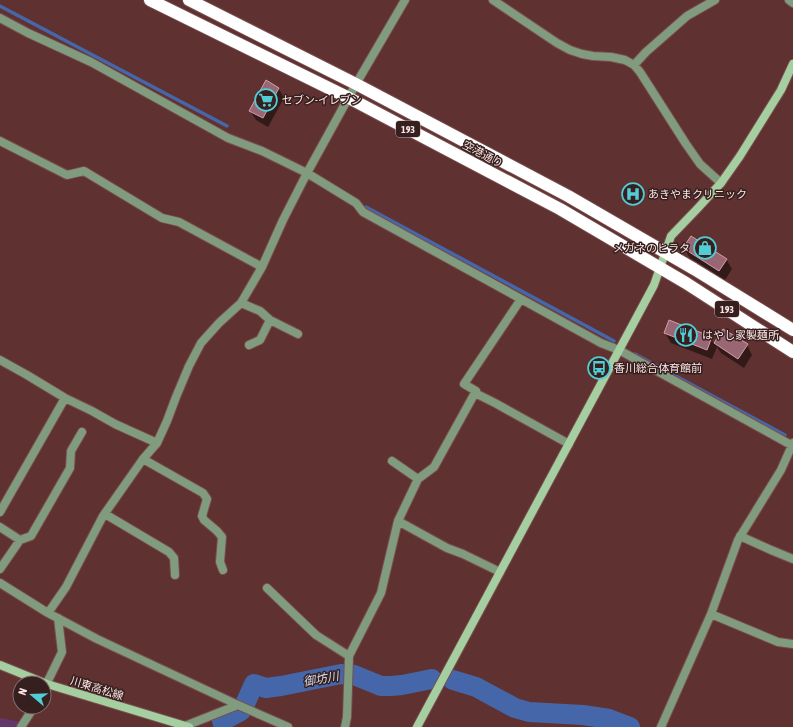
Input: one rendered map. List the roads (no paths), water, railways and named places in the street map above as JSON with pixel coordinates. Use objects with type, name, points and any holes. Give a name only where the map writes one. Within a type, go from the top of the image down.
[{"type":"highway","name":"空港通り","points":[[150,0],[349,98],[560,208],[686,283],[793,352]]},
{"type":"highway","name":"空港通り","points":[[189,0],[204,3],[568,196],[694,269],[793,330]]},
{"type":"street","points":[[48,613],[66,587],[105,514],[143,459],[157,443],[189,366],[201,343],[219,323],[241,303],[262,267],[307,172],[405,0]]},
{"type":"street","points":[[493,0],[570,50],[593,56],[618,58],[634,65],[700,164],[721,183]]},
{"type":"street","points":[[634,65],[646,52],[687,16],[715,0]]},
{"type":"street","points":[[789,0],[793,3]]},
{"type":"street","points":[[0,18],[28,33],[91,62],[228,138],[262,151],[307,172],[356,203],[363,212],[601,343],[619,350],[793,445],[781,470],[738,540],[710,614],[661,727]]},
{"type":"street","points":[[417,727],[654,285],[671,236],[698,210],[721,183],[740,156],[781,90],[793,64]]},
{"type":"street","points":[[0,141],[67,175],[84,171],[162,218],[179,222],[262,267]]},
{"type":"street","points":[[521,299],[464,384],[476,391],[475,393],[569,444]]},
{"type":"street","points":[[241,303],[260,311],[270,320],[298,334]]},
{"type":"street","points":[[249,345],[260,340],[270,320]]},
{"type":"street","points":[[0,360],[65,398],[115,424],[157,443]]},
{"type":"street","points":[[345,727],[348,717],[348,656],[381,593],[398,521],[418,479],[434,467],[475,393]]},
{"type":"street","points":[[0,512],[65,398]]},
{"type":"street","points":[[0,570],[20,540],[31,536],[70,468],[71,451],[82,432]]},
{"type":"street","points":[[143,459],[203,493],[207,499],[202,516],[204,520],[222,537],[220,562],[223,570]]},
{"type":"street","points":[[392,461],[418,479]]},
{"type":"street","points":[[105,514],[169,552],[174,558],[175,575]]},
{"type":"street","points":[[398,521],[447,548],[500,572]]},
{"type":"street","points":[[0,527],[20,540]]},
{"type":"street","points":[[740,536],[793,559]]},
{"type":"street","points":[[0,583],[48,613],[97,639],[288,727]]},
{"type":"street","points":[[267,588],[316,634],[348,656]]},
{"type":"street","points":[[710,614],[778,642],[793,644]]},
{"type":"street","points":[[50,675],[62,652],[58,618]]},
{"type":"street","name":"川東高松線","points":[[0,665],[21,675]]},
{"type":"street","name":"川東高松線","points":[[52,688],[170,725],[186,727]]},
{"type":"street","points":[[186,727],[238,705]]},
{"type":"street","points":[[21,727],[29,715]]},
{"type":"waterway","points":[[0,6],[227,126]]},
{"type":"waterway","points":[[366,207],[614,341]]},
{"type":"waterway","points":[[635,354],[785,435]]},
{"type":"waterway","name":"御坊川","points":[[245,704],[254,684],[266,688],[341,674],[354,675],[381,686],[402,685],[432,679]]},
{"type":"waterway","name":"御坊川","points":[[453,680],[476,687],[515,708],[529,712],[583,715],[609,719],[630,727]]},
{"type":"waterway","name":"御坊川","points":[[222,721],[241,711]]},
{"type":"place","name":"セブン-イレブン","points":[[266,100]]},
{"type":"place","name":"あきやまクリニック","points":[[633,194]]},
{"type":"place","name":"メガネのヒラタ","points":[[705,248]]},
{"type":"place","name":"はやし家製麺所","points":[[686,335]]},
{"type":"place","name":"香川総合体育館前","points":[[599,368]]}]
